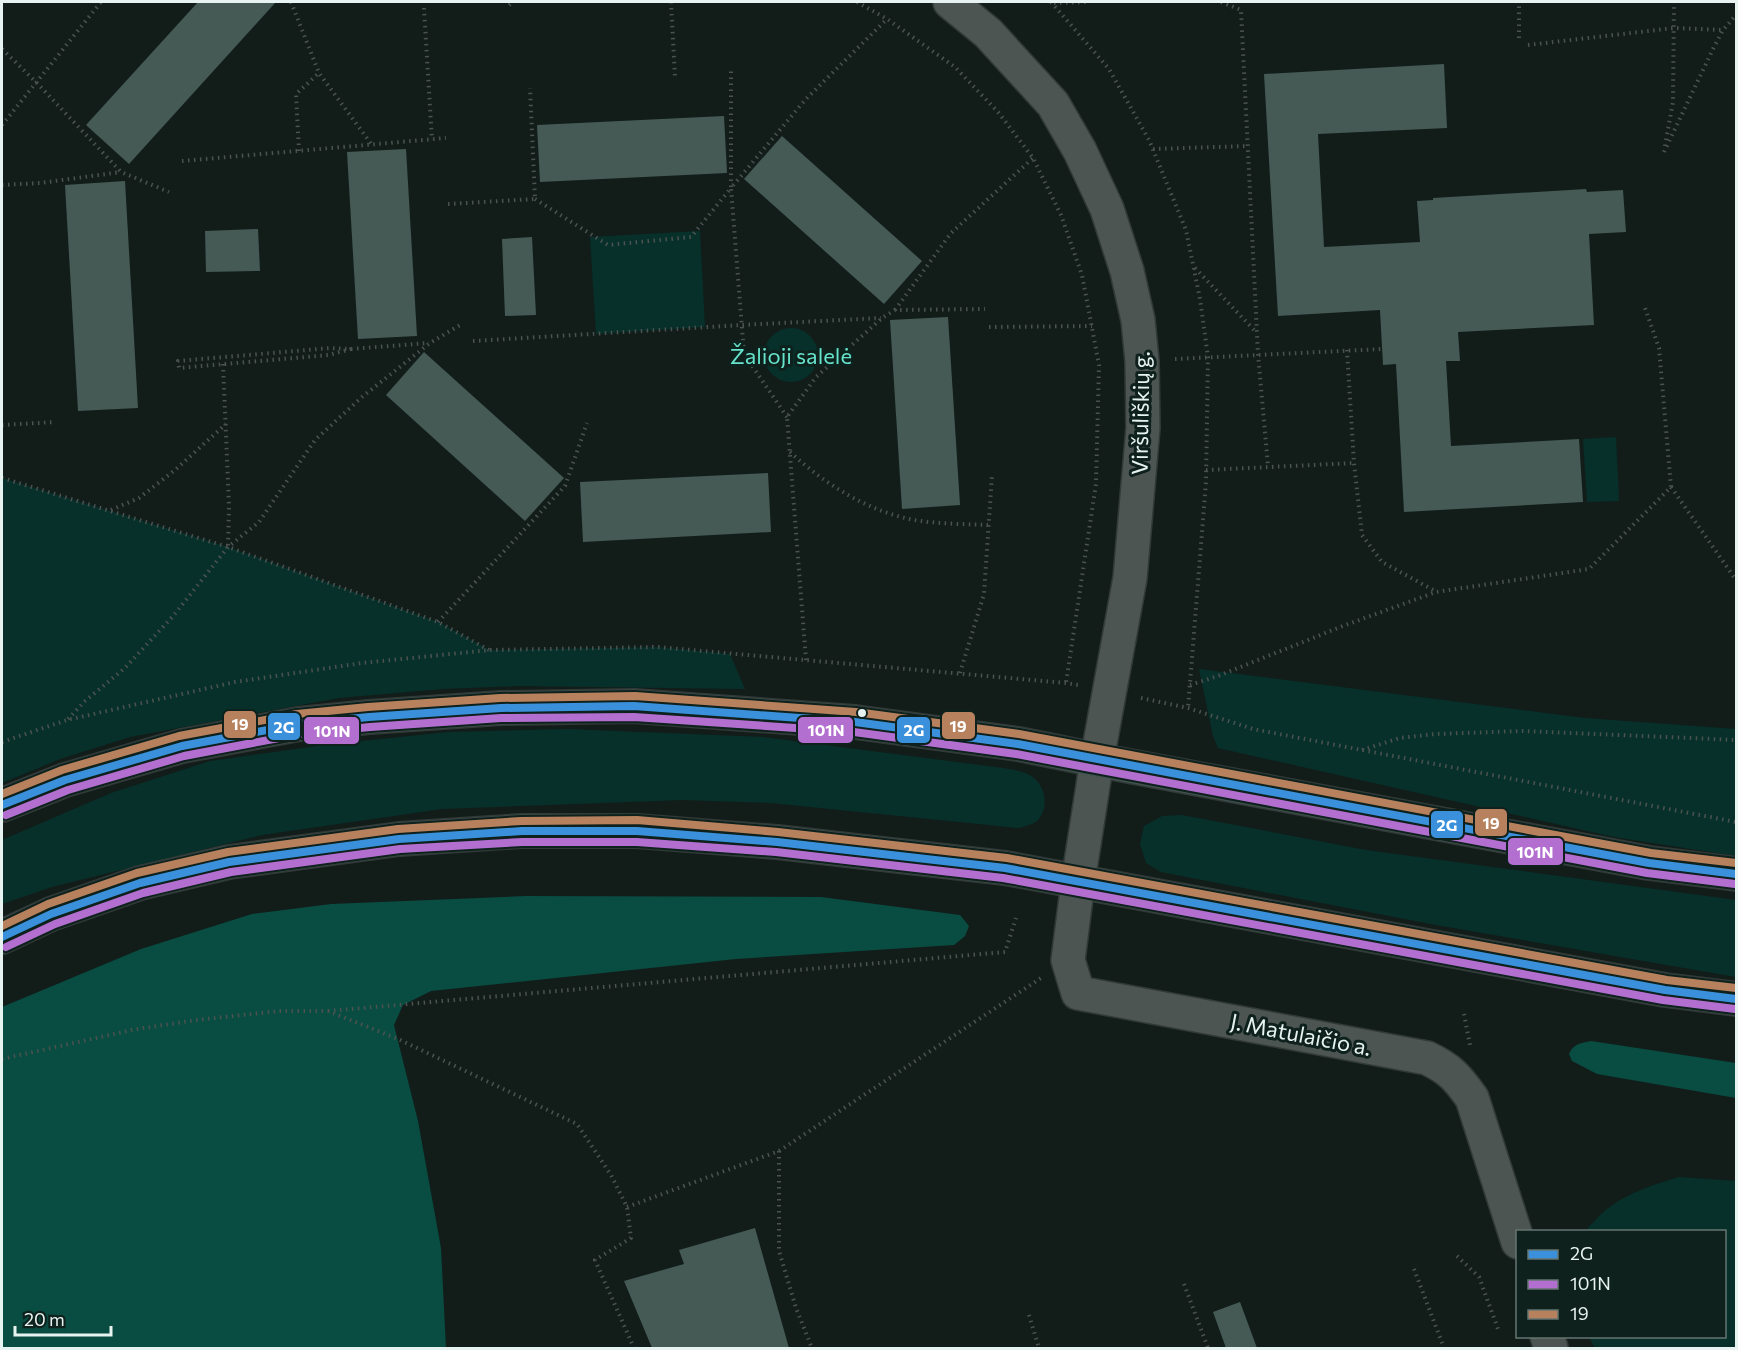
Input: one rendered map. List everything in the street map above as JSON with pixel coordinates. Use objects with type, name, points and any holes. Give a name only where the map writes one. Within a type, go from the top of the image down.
[{"type":"main road","name":"Viršuliškių g.","points":[[950,2],[988,33],[1053,104],[1080,151],[1107,209],[1127,271],[1138,320],[1143,428],[1130,578],[1096,760],[1078,882]]},
{"type":"main road","points":[[2,805],[65,780],[182,746],[299,724],[501,708],[634,706],[855,722],[1018,744],[1649,863],[1737,874]]},
{"type":"main road","points":[[2,937],[51,914],[140,883],[229,862],[399,839],[522,831],[637,831],[777,842],[1005,868],[1665,990],[1737,999]]},
{"type":"main road","name":"J. Matulaičio a.","points":[[1078,882],[1068,960],[1078,993],[1427,1058],[1444,1066],[1459,1079],[1472,1098],[1516,1236]]},
{"type":"path","points":[[2,125],[101,2]]},
{"type":"path","points":[[291,2],[319,73],[372,145]]},
{"type":"path","points":[[671,2],[675,77]]},
{"type":"path","points":[[857,2],[887,19],[955,67],[998,112],[1033,158],[1061,214],[1082,274],[1099,365],[1096,484],[1066,683]]},
{"type":"path","points":[[1052,2],[1109,69],[1153,149],[1186,230],[1200,299],[1208,357],[1206,470],[1188,708]]},
{"type":"path","points":[[1052,2],[1086,2]]},
{"type":"path","points":[[1221,2],[1240,10],[1258,354],[1268,466]]},
{"type":"path","points":[[1519,2],[1519,38]]},
{"type":"path","points":[[1674,2],[1673,102],[1664,152],[1723,30],[1737,15]]},
{"type":"path","points":[[424,8],[432,140]]},
{"type":"path","points":[[447,204],[535,199],[608,245],[691,237],[805,100],[887,19]]},
{"type":"path","points":[[1528,45],[1674,28],[1723,30]]},
{"type":"path","points":[[2,50],[36,82],[121,172],[169,192]]},
{"type":"path","points":[[731,68],[731,188],[744,354],[787,417],[806,660]]},
{"type":"path","points":[[299,151],[296,94],[319,73]]},
{"type":"path","points":[[530,88],[535,199]]},
{"type":"path","points":[[182,161],[446,138]]},
{"type":"path","points":[[1153,149],[1247,146]]},
{"type":"path","points":[[787,417],[816,377],[882,318],[895,310],[951,233],[1033,158]]},
{"type":"path","points":[[2,185],[40,183],[121,172]]},
{"type":"path","points":[[1194,268],[1257,334]]},
{"type":"path","points":[[1644,305],[1659,348],[1671,487],[1737,580]]},
{"type":"path","points":[[895,310],[985,309]]},
{"type":"path","points":[[473,341],[882,318]]},
{"type":"path","points":[[68,720],[85,701],[125,668],[174,615],[228,547],[259,522],[315,440],[362,397],[430,343],[460,325]]},
{"type":"path","points":[[988,327],[1092,326]]},
{"type":"path","points":[[351,349],[328,355],[178,368],[178,361],[330,348],[351,349],[430,343]]},
{"type":"path","points":[[1208,357],[1382,349]]},
{"type":"path","points":[[1347,350],[1354,463],[1362,535],[1382,562],[1436,592]]},
{"type":"path","points":[[223,364],[229,506],[228,547]]},
{"type":"path","points":[[2,425],[55,422]]},
{"type":"path","points":[[438,622],[566,486],[587,423]]},
{"type":"path","points":[[110,511],[139,498],[175,470],[226,424]]},
{"type":"path","points":[[790,452],[812,473],[836,488],[888,514],[917,520],[988,525]]},
{"type":"path","points":[[1206,470],[1354,463]]},
{"type":"path","points":[[960,674],[984,594],[992,475]]},
{"type":"path","points":[[2,478],[228,547],[438,622],[490,650]]},
{"type":"path","points":[[1189,686],[1436,592],[1589,569],[1671,487]]},
{"type":"path","points":[[2,742],[68,720],[235,682],[362,663],[490,650],[657,647],[1066,683],[1188,708],[1253,729],[1737,822]]},
{"type":"path","points":[[1362,750],[1400,738],[1511,731],[1737,740]]},
{"type":"path","points":[[2,1059],[132,1030],[280,1011],[328,1011],[1005,952],[1016,918]]},
{"type":"path","points":[[627,1207],[779,1151],[1068,960]]},
{"type":"path","points":[[328,1011],[398,1039],[577,1124],[610,1175],[627,1207],[631,1238],[595,1260],[634,1348]]},
{"type":"path","points":[[779,1151],[779,1251],[796,1308],[812,1348]]},
{"type":"path","points":[[1457,1256],[1479,1277],[1498,1329]]},
{"type":"path","points":[[1414,1269],[1444,1348]]},
{"type":"path","points":[[1184,1284],[1208,1348]]},
{"type":"path","points":[[1029,1315],[1039,1348]]},
{"type":"green space","points":[[700,231],[705,327],[596,334],[590,237]]},
{"type":"green space","name":"Žalioji salelė","points":[[786,328],[796,328],[806,332],[814,340],[818,355],[814,370],[806,378],[796,382],[786,382],[776,378],[768,370],[764,360],[764,350],[768,340],[776,332]]},
{"type":"green space","points":[[1616,437],[1619,501],[1587,502],[1583,439]]},
{"type":"green space","points":[[2,478],[228,547],[438,622],[490,650],[657,647],[730,654],[745,689],[518,686],[443,689],[339,698],[130,737],[60,759],[2,783]]},
{"type":"green space","points":[[1199,669],[1585,718],[1736,729],[1736,856],[1614,837],[1218,748],[1213,736]]},
{"type":"green space","points":[[567,729],[763,737],[1003,768],[1023,772],[1034,778],[1041,787],[1044,805],[1037,821],[1019,828],[771,803],[682,800],[442,809],[262,835],[52,887],[2,904],[2,840],[111,793],[210,761],[332,744],[449,732]]},
{"type":"green space","points":[[1182,815],[1366,850],[1736,900],[1736,977],[1436,925],[1161,872],[1146,863],[1140,844],[1144,826],[1162,816]]},
{"type":"green space","points":[[526,896],[821,897],[960,915],[969,926],[965,936],[954,945],[736,959],[431,991],[403,1005],[394,1025],[418,1121],[441,1248],[446,1348],[2,1348],[2,1007],[141,949],[252,914],[331,904]]},
{"type":"green space","points":[[1591,1041],[1736,1063],[1736,1098],[1597,1074],[1572,1061],[1569,1054],[1575,1046]]},
{"type":"green space","points":[[1679,1177],[1736,1181],[1736,1348],[1595,1348],[1590,1338],[1726,1338],[1726,1230],[1587,1230],[1616,1203],[1652,1186]]},
{"type":"building","points":[[198,2],[276,2],[129,164],[86,125]]},
{"type":"building","points":[[1444,64],[1447,128],[1318,134],[1324,247],[1420,242],[1417,201],[1433,200],[1433,198],[1586,189],[1587,192],[1623,190],[1626,232],[1589,234],[1594,325],[1458,332],[1460,361],[1446,361],[1451,446],[1579,439],[1583,502],[1404,512],[1396,364],[1383,365],[1380,310],[1278,316],[1264,74]]},
{"type":"building","points":[[724,116],[727,173],[540,182],[537,125]]},
{"type":"building","points":[[782,136],[922,261],[884,304],[744,179]]},
{"type":"building","points":[[406,149],[417,336],[358,339],[347,152]]},
{"type":"building","points":[[125,181],[138,408],[78,411],[65,185]]},
{"type":"building","points":[[258,229],[260,271],[206,272],[205,231]]},
{"type":"building","points":[[532,237],[536,315],[505,316],[502,239]]},
{"type":"building","points":[[948,317],[960,505],[902,509],[890,320]]},
{"type":"building","points":[[424,352],[564,478],[525,521],[386,395]]},
{"type":"building","points":[[768,473],[771,532],[583,542],[580,482]]},
{"type":"building","points":[[755,1228],[789,1348],[652,1348],[624,1281],[684,1264],[679,1250]]},
{"type":"building","points":[[1240,1302],[1257,1348],[1226,1348],[1213,1312]]},
{"type":"transit line","name":"19","points":[[2,794],[62,770],[179,736],[297,714],[500,698],[635,696],[856,712],[1019,734],[1651,853],[1736,863]]},
{"type":"transit line","name":"2G","points":[[2,805],[65,780],[182,746],[299,724],[501,708],[634,706],[855,722],[1018,744],[1649,863],[1736,874]]},
{"type":"transit line","name":"101N","points":[[6,815],[68,790],[184,756],[300,734],[501,718],[634,717],[854,732],[1016,754],[1647,873],[1735,884]]},
{"type":"transit line","name":"19","points":[[2,926],[48,904],[137,873],[228,852],[398,829],[521,821],[637,820],[778,832],[1007,858],[1667,980],[1736,988]]},
{"type":"transit line","name":"2G","points":[[2,937],[51,914],[140,883],[229,862],[399,839],[522,831],[637,831],[777,842],[1005,868],[1665,990],[1736,999]]},
{"type":"transit line","name":"101N","points":[[6,947],[55,924],[143,893],[231,872],[400,849],[522,842],[637,842],[776,852],[1003,878],[1663,1000],[1735,1009]]}]
